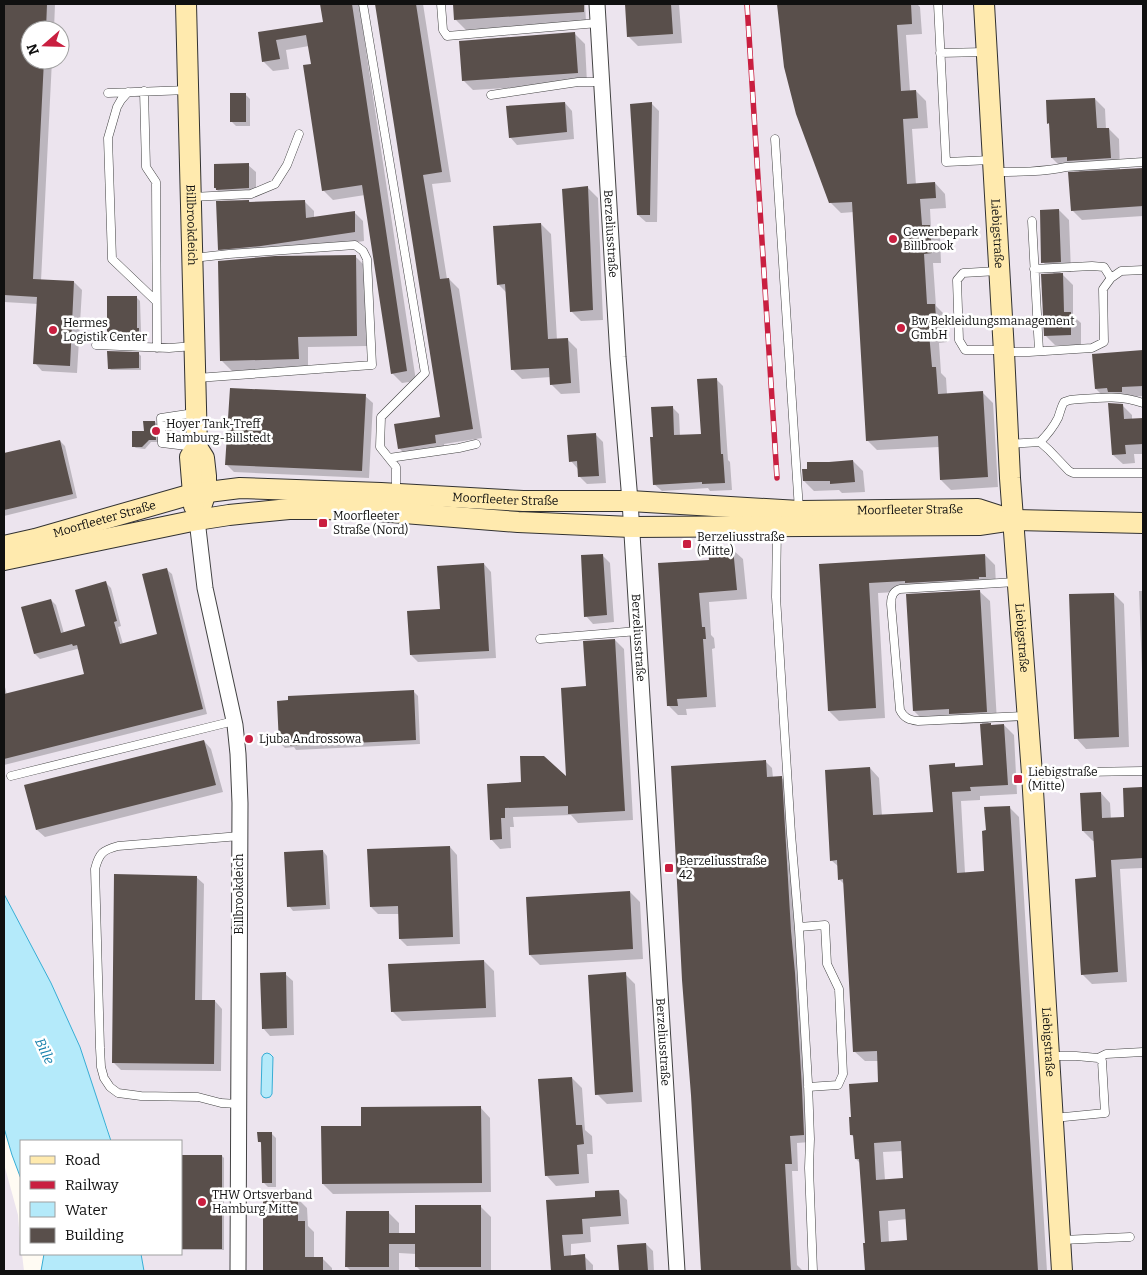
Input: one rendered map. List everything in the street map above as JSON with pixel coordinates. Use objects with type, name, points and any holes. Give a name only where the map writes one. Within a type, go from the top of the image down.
[{"type":"main road","name":"Billbrookdeich","points":[[186,4],[197,447],[190,457],[199,493],[197,520]]},
{"type":"main road","name":"Liebigstraße","points":[[984,4],[1008,444],[1032,774],[1062,1271]]},
{"type":"main road","name":"Moorfleeter Straße","points":[[4,546],[36,539],[199,493],[240,488],[523,501],[630,501],[799,519],[978,509],[1013,520],[1143,523]]},
{"type":"main road","name":"Moorfleeter Straße","points":[[4,560],[197,520],[280,510],[379,511],[518,522],[631,527],[777,518]]},
{"type":"street","name":"Berzeliusstraße","points":[[597,4],[618,357],[630,501],[678,1271]]},
{"type":"street","name":"Billbrookdeich","points":[[197,520],[206,596],[234,720],[238,754],[240,836],[238,1271]]},
{"type":"lane","points":[[363,4],[425,373],[380,417],[380,447],[396,467],[396,494]]},
{"type":"lane","points":[[441,4],[443,30],[448,36],[598,23]]},
{"type":"lane","points":[[938,4],[946,162],[994,166],[1022,172],[1143,162]]},
{"type":"lane","points":[[940,53],[987,52]]},
{"type":"lane","points":[[491,94],[578,82],[602,82]]},
{"type":"lane","points":[[108,93],[188,90]]},
{"type":"lane","points":[[144,91],[146,167],[156,182],[157,348]]},
{"type":"lane","points":[[128,92],[117,107],[108,138],[112,259],[156,300]]},
{"type":"lane","points":[[190,197],[251,194],[275,184],[287,165],[299,134]]},
{"type":"lane","points":[[775,139],[799,519]]},
{"type":"lane","points":[[1032,222],[1039,351]]},
{"type":"lane","points":[[192,258],[355,245],[363,251],[367,259],[372,365],[195,378]]},
{"type":"lane","points":[[1034,269],[1104,267],[1111,278]]},
{"type":"lane","points":[[1000,270],[964,273],[957,280],[959,340],[965,350],[1039,351],[1092,348],[1104,342],[1103,289],[1111,278],[1121,271],[1143,270]]},
{"type":"lane","points":[[96,345],[157,348],[194,346]]},
{"type":"lane","points":[[1008,444],[1040,442],[1053,427],[1064,402],[1070,400],[1115,397],[1132,399],[1143,403]]},
{"type":"lane","points":[[196,413],[162,418],[162,443],[197,447]]},
{"type":"lane","points":[[1040,442],[1069,472],[1143,473]]},
{"type":"lane","points":[[389,458],[476,444]]},
{"type":"lane","points":[[777,518],[777,615],[799,927],[808,1087],[813,1271]]},
{"type":"lane","points":[[1018,582],[900,589],[893,594],[891,604],[902,715],[907,719],[918,721],[1028,716]]},
{"type":"lane","points":[[540,640],[638,631]]},
{"type":"lane","points":[[11,776],[234,720]]},
{"type":"lane","points":[[1032,774],[1143,772]]},
{"type":"lane","points":[[238,1104],[221,1103],[198,1097],[141,1096],[118,1093],[110,1087],[104,1078],[100,1048],[95,869],[101,853],[107,848],[240,836]]},
{"type":"lane","points":[[799,927],[825,925],[827,964],[839,989],[843,1074],[838,1085],[808,1087]]},
{"type":"lane","points":[[1049,1056],[1098,1058],[1106,1054],[1143,1052]]},
{"type":"lane","points":[[1052,1118],[1106,1112],[1102,1061],[1098,1058]]},
{"type":"lane","points":[[1060,1240],[1130,1237]]},
{"type":"shaded area","points":[[4,4],[1143,4],[1143,1271],[144,1271],[141,1255],[182,1255],[182,1140],[111,1140],[51,983],[4,894]]},
{"type":"shaded area","points":[[4,1164],[18,1215],[20,1255],[22,1255],[24,1271],[4,1271]]},
{"type":"water","name":"Bille","points":[[4,894],[51,983],[80,1047],[111,1140],[20,1140],[20,1176],[4,1128]]},
{"type":"water","points":[[267,1053],[273,1057],[272,1094],[266,1098],[261,1094],[262,1057]]},
{"type":"water","points":[[44,1255],[141,1255],[144,1271],[41,1271]]},
{"type":"building","points":[[4,4],[47,4],[46,20],[20,20],[20,70],[43,70],[33,279],[74,281],[70,366],[33,364],[37,297],[4,295]]},
{"type":"building","points":[[320,4],[352,4],[407,371],[391,374],[362,185],[322,191],[303,65],[311,64],[306,35],[276,40],[280,59],[262,62],[258,32],[323,22]]},
{"type":"building","points":[[375,4],[416,4],[442,172],[423,175],[440,279],[449,278],[473,429],[435,435],[436,443],[398,449],[394,424],[440,417]]},
{"type":"building","points":[[453,4],[584,4],[584,12],[454,20]]},
{"type":"building","points":[[625,4],[671,4],[673,34],[627,37]]},
{"type":"building","name":"Gewerbepark Billbrook","points":[[777,4],[911,4],[912,24],[897,25],[901,91],[916,90],[918,118],[903,119],[907,184],[935,182],[936,198],[920,199],[922,225],[930,225],[932,253],[924,254],[927,304],[935,304],[937,332],[929,333],[932,367],[936,367],[938,394],[983,391],[988,477],[940,480],[938,436],[866,441],[852,202],[829,203],[796,114],[784,67]]},
{"type":"building","points":[[575,32],[578,73],[462,81],[459,41]]},
{"type":"building","points":[[230,93],[246,93],[246,122],[230,122]]},
{"type":"building","points":[[1095,98],[1097,128],[1109,128],[1111,158],[1067,161],[1067,157],[1051,158],[1046,100]]},
{"type":"building","points":[[565,102],[567,132],[509,138],[506,106]]},
{"type":"building","points":[[652,102],[650,215],[637,215],[630,104]]},
{"type":"building","points":[[249,163],[249,188],[216,190],[214,188],[214,164]]},
{"type":"building","points":[[1143,168],[1143,206],[1071,211],[1068,172]]},
{"type":"building","points":[[588,186],[593,310],[570,312],[562,189]]},
{"type":"building","points":[[249,200],[249,202],[305,200],[306,218],[355,211],[355,232],[261,246],[218,250],[216,201]]},
{"type":"building","points":[[1059,209],[1061,262],[1041,263],[1040,210]]},
{"type":"building","points":[[541,223],[548,339],[568,338],[571,383],[550,385],[549,368],[511,370],[505,284],[497,285],[493,226]]},
{"type":"building","points":[[356,255],[357,336],[298,337],[299,359],[220,361],[218,261],[275,256]]},
{"type":"building","points":[[1063,273],[1064,312],[1071,312],[1071,335],[1044,336],[1041,274]]},
{"type":"building","points":[[107,296],[137,296],[139,341],[107,340]]},
{"type":"building","points":[[1143,350],[1143,386],[1122,387],[1122,392],[1108,392],[1107,388],[1095,389],[1092,354]]},
{"type":"building","points":[[107,351],[139,352],[139,368],[108,369]]},
{"type":"building","points":[[717,378],[721,454],[723,454],[725,483],[702,484],[702,482],[653,485],[650,437],[653,437],[651,407],[673,406],[674,435],[701,434],[697,379]]},
{"type":"building","points":[[230,388],[366,394],[362,471],[225,465]]},
{"type":"building","points":[[1108,403],[1123,404],[1124,419],[1143,418],[1143,444],[1125,445],[1126,454],[1112,455]]},
{"type":"building","points":[[143,421],[155,421],[156,440],[149,440],[142,447],[132,447],[132,431],[144,431]]},
{"type":"building","points":[[171,422],[172,439],[167,438],[167,423]]},
{"type":"building","points":[[596,433],[599,476],[578,477],[577,461],[569,462],[567,435]]},
{"type":"building","points":[[60,440],[73,494],[4,510],[4,453]]},
{"type":"building","points":[[853,460],[855,482],[830,484],[830,481],[803,481],[802,469],[807,469],[807,462]]},
{"type":"building","points":[[733,548],[737,590],[699,593],[702,627],[705,627],[706,639],[703,639],[707,697],[677,699],[678,706],[667,706],[658,563],[709,560],[708,550]]},
{"type":"building","points":[[603,554],[607,615],[584,617],[581,555]]},
{"type":"building","points":[[985,554],[986,577],[979,577],[979,579],[869,583],[876,708],[828,711],[819,564]]},
{"type":"building","points":[[484,563],[489,651],[410,655],[407,611],[440,609],[437,566]]},
{"type":"building","points":[[167,568],[203,709],[4,759],[4,694],[84,674],[77,645],[73,646],[72,644],[34,654],[21,607],[51,599],[61,633],[85,626],[75,590],[106,581],[117,621],[114,622],[120,644],[157,634],[142,574]]},
{"type":"building","points":[[980,590],[987,712],[949,714],[949,709],[913,711],[906,594]]},
{"type":"building","points":[[1114,593],[1119,737],[1074,739],[1069,594]]},
{"type":"building","points":[[615,639],[625,811],[568,814],[568,806],[505,808],[505,818],[501,818],[502,839],[490,840],[487,784],[521,782],[520,756],[544,756],[566,776],[561,688],[586,686],[583,641]]},
{"type":"building","points":[[414,690],[416,740],[290,746],[290,743],[279,744],[277,701],[288,700],[288,696]]},
{"type":"building","points":[[980,724],[1004,724],[1008,785],[970,787],[971,791],[952,792],[957,873],[984,871],[982,831],[986,830],[984,807],[1010,806],[1038,1271],[865,1271],[859,1159],[855,1159],[853,1135],[850,1135],[849,1084],[878,1082],[877,1051],[853,1052],[843,879],[838,880],[837,860],[830,861],[825,770],[870,767],[873,815],[933,812],[929,765],[955,763],[955,767],[983,765]],"holes":[[[901,1141],[903,1178],[876,1180],[874,1143]],[[905,1209],[907,1240],[881,1242],[879,1211]]]},
{"type":"building","points":[[204,740],[216,785],[36,830],[24,785]]},
{"type":"building","points":[[766,760],[767,777],[782,776],[802,1089],[804,1135],[790,1136],[792,1164],[785,1164],[791,1271],[701,1271],[682,980],[671,766]]},
{"type":"building","points":[[1142,787],[1143,858],[1111,860],[1118,972],[1081,975],[1075,879],[1096,877],[1093,831],[1082,831],[1080,793],[1101,792],[1102,818],[1124,817],[1123,788]]},
{"type":"building","points":[[450,846],[453,937],[399,939],[398,906],[370,907],[367,849]]},
{"type":"building","points":[[323,850],[326,905],[287,907],[284,852]]},
{"type":"building","points":[[114,874],[197,876],[195,1000],[215,1000],[214,1064],[112,1063]]},
{"type":"building","points":[[630,891],[633,949],[529,955],[526,897]]},
{"type":"building","points":[[484,960],[486,1008],[391,1012],[388,964]]},
{"type":"building","points":[[286,972],[287,1028],[262,1029],[260,973]]},
{"type":"building","points":[[626,972],[633,1092],[595,1095],[588,975]]},
{"type":"building","points":[[572,1077],[576,1125],[582,1125],[584,1144],[577,1145],[579,1174],[545,1176],[538,1079]]},
{"type":"building","points":[[481,1106],[482,1183],[322,1184],[321,1126],[361,1126],[361,1107]]},
{"type":"building","points":[[257,1132],[272,1132],[272,1183],[262,1183],[261,1142],[258,1142]]},
{"type":"building","name":"THW Ortsverband Hamburg Mitte","points":[[182,1155],[222,1155],[222,1249],[182,1249]]},
{"type":"building","points":[[619,1190],[621,1216],[582,1219],[583,1234],[562,1235],[564,1256],[585,1254],[586,1271],[551,1271],[546,1200],[595,1197],[595,1191]]},
{"type":"building","points":[[298,1196],[298,1221],[305,1221],[305,1257],[323,1257],[323,1271],[263,1271],[263,1197]]},
{"type":"building","points":[[415,1205],[481,1205],[481,1267],[415,1267],[415,1244],[389,1244],[389,1267],[345,1267],[346,1211],[389,1211],[389,1233],[415,1233]]},
{"type":"building","points":[[646,1243],[648,1271],[619,1271],[617,1245]]},
{"type":"railway","points":[[747,4],[777,478]]},
{"type":"place","name":"Gewerbepark Billbrook","points":[[893,239]]},
{"type":"place","name":"Bw Bekleidungsmanagement GmbH","points":[[901,328]]},
{"type":"place","name":"Hermes Logistik Center","points":[[53,330]]},
{"type":"place","name":"Hoyer Tank-Treff Hamburg-Billstedt","points":[[156,431]]},
{"type":"place","name":"Moorfleeter Straße (Nord)","points":[[323,523]]},
{"type":"place","name":"Berzeliusstraße (Mitte)","points":[[687,544]]},
{"type":"place","name":"Ljuba Androssowa","points":[[249,739]]},
{"type":"place","name":"Liebigstraße (Mitte)","points":[[1018,779]]},
{"type":"place","name":"Berzeliusstraße 42","points":[[669,868]]},
{"type":"place","name":"THW Ortsverband Hamburg Mitte","points":[[202,1202]]}]
